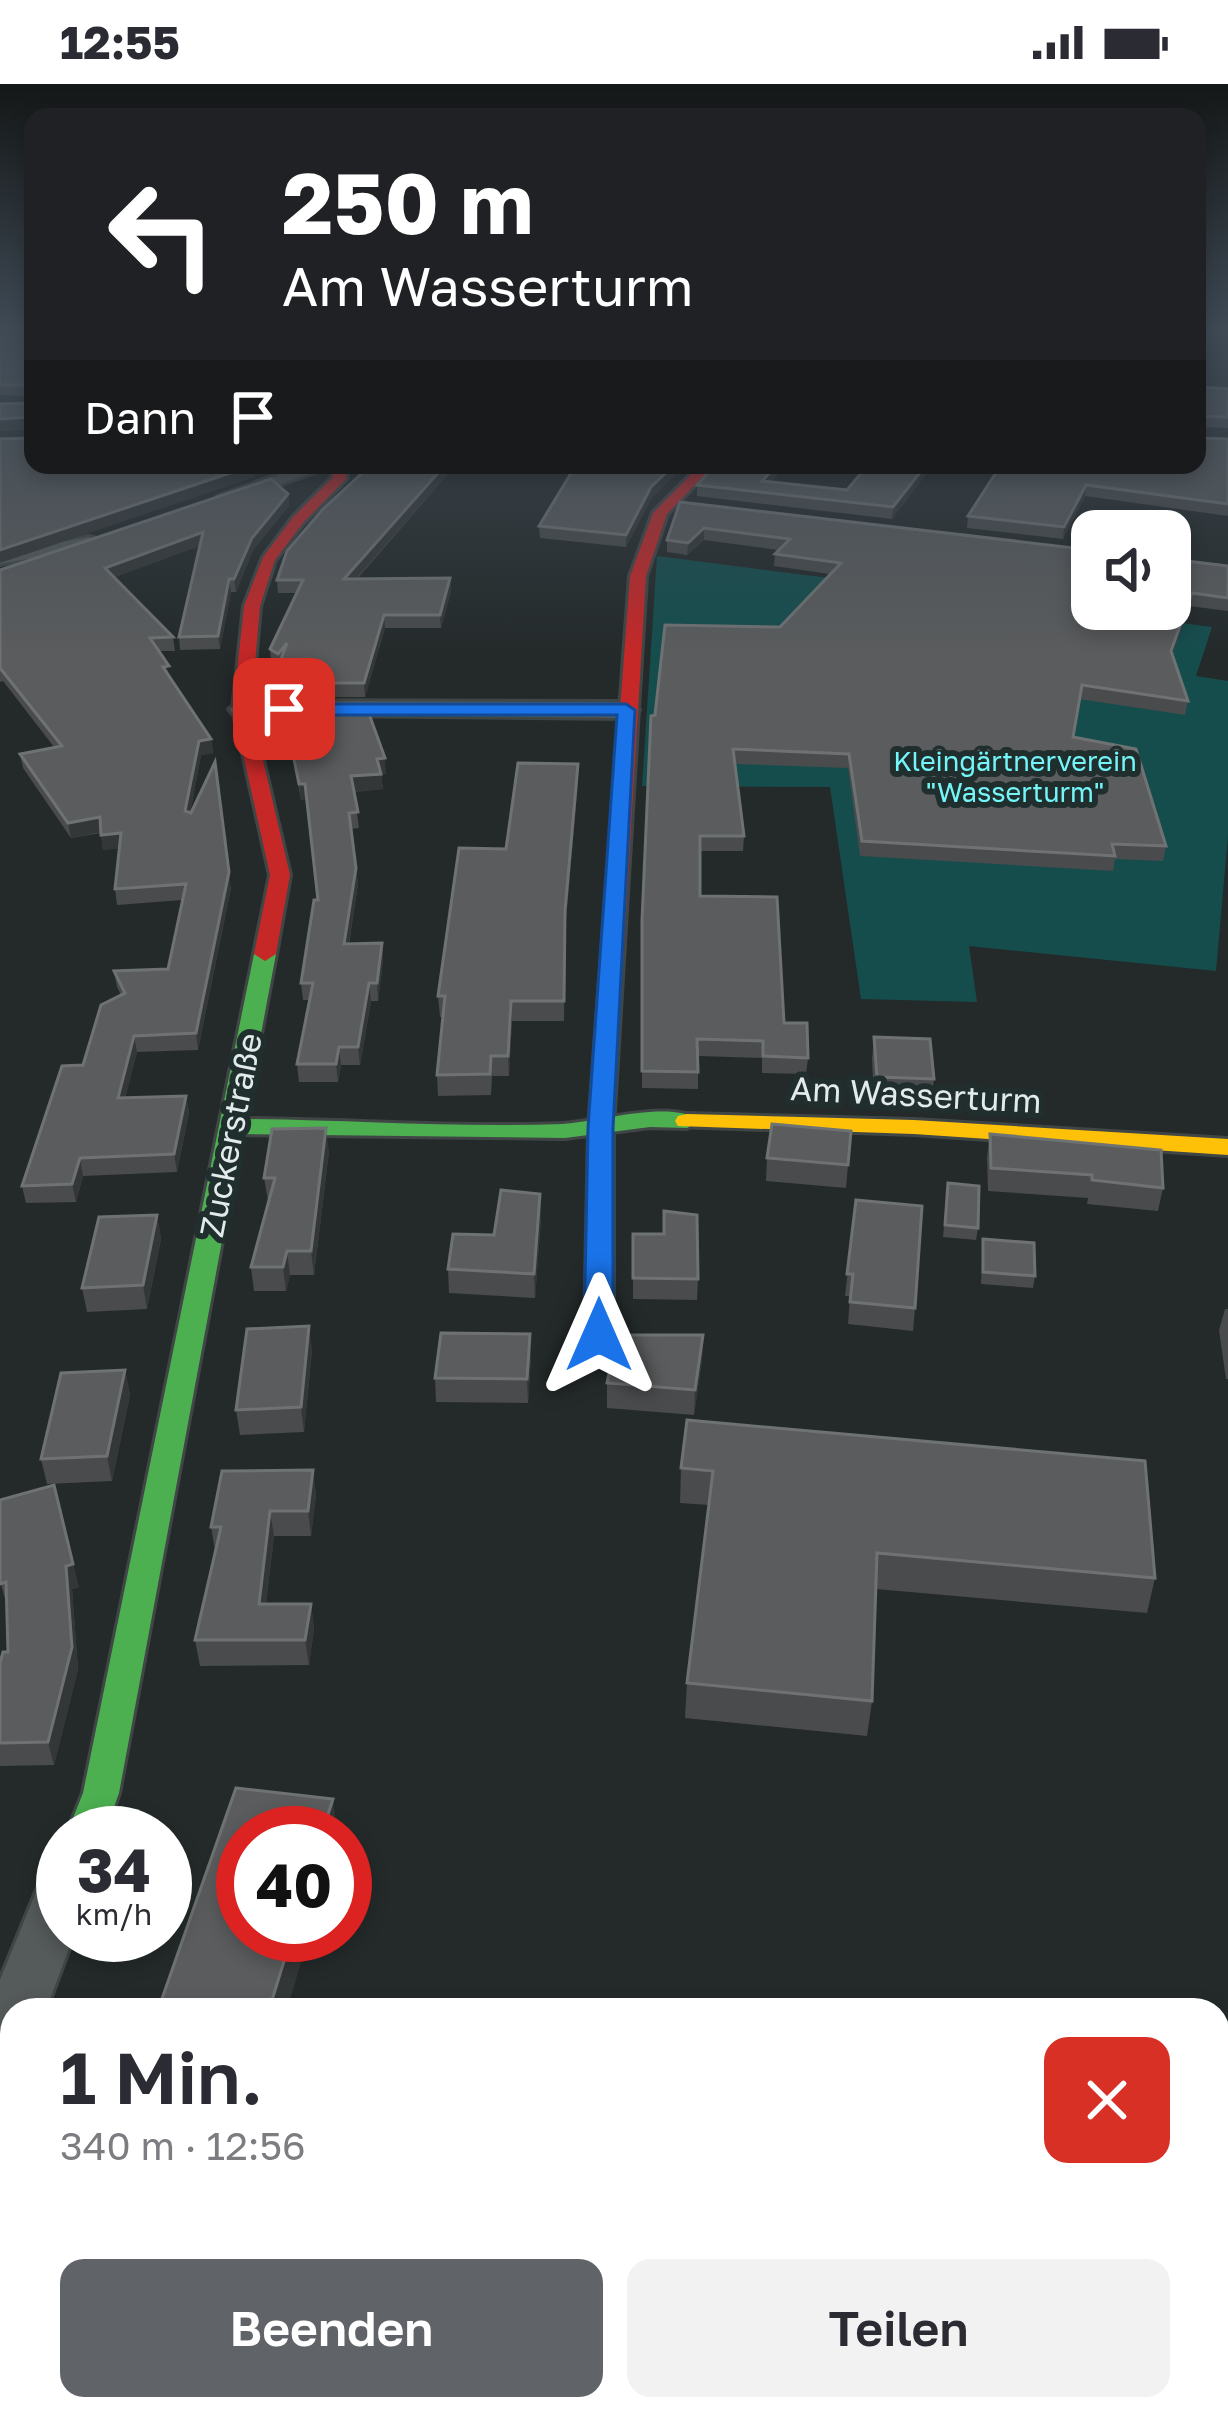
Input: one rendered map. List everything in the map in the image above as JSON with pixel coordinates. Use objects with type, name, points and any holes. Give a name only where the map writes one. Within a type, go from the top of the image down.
[{"type":"street","points":[[196,508],[297,474]]},
{"type":"street","name":"Zuckerstraße","points":[[96,1806],[280,875],[242,709],[252,606],[268,560],[340,474]]},
{"type":"street","points":[[599,1335],[601,1128],[638,576],[650,525],[700,474]]},
{"type":"street","points":[[0,558],[100,540],[0,572]]},
{"type":"street","points":[[242,709],[626,710]]},
{"type":"street","name":"Am Wasserturm","points":[[232,1126],[601,1128],[650,1120],[914,1127],[1228,1147]]},
{"type":"street","points":[[22,1998],[36,1961]]},
{"type":"green space","name":"Kleingärtnerverein \"Wasserturm\"","points":[[657,556],[1071,609],[1071,630],[1212,627],[1196,676],[1228,681],[1228,836],[1216,971],[969,946],[977,1002],[861,999],[830,787],[642,786]]},
{"type":"building","points":[[24,438],[24,474],[227,474],[0,550],[0,439]]},
{"type":"building","points":[[1206,438],[1228,439],[1228,504],[1086,485],[1064,527],[968,516],[995,474],[1206,474]]},
{"type":"building","points":[[361,474],[437,474],[344,579],[450,578],[440,615],[384,615],[364,683],[272,683],[287,643],[278,654],[270,649],[303,580],[277,580],[287,551]]},
{"type":"building","points":[[571,474],[665,474],[651,487],[626,535],[539,526]]},
{"type":"building","points":[[707,474],[769,474],[762,481],[847,490],[860,474],[919,474],[893,507],[697,485]]},
{"type":"building","points":[[271,479],[288,494],[252,538],[234,579],[229,579],[218,636],[179,637],[203,532],[105,568],[173,637],[150,638],[169,666],[163,667],[211,739],[199,741],[185,811],[191,813],[215,762],[229,872],[196,1033],[134,1036],[118,1098],[186,1096],[174,1154],[80,1158],[72,1184],[22,1186],[62,1066],[83,1065],[101,1005],[125,993],[114,971],[168,969],[186,884],[115,889],[121,833],[101,835],[100,817],[68,823],[20,754],[62,746],[0,668],[0,570]]},
{"type":"building","points":[[680,502],[1071,548],[1071,630],[1179,630],[1171,651],[1188,701],[1082,685],[1073,737],[1136,749],[1166,846],[1112,844],[1115,856],[862,841],[849,754],[733,749],[744,836],[700,836],[700,896],[777,897],[784,1023],[807,1023],[808,1058],[763,1056],[763,1041],[697,1039],[698,1072],[642,1071],[642,920],[651,716],[655,715],[665,625],[780,627],[841,563],[775,554],[790,539],[704,528],[688,543],[667,540]]},
{"type":"building","points":[[1191,562],[1228,566],[1228,598],[1192,593]]},
{"type":"building","points":[[292,704],[357,705],[355,711],[368,711],[385,758],[377,759],[381,774],[351,776],[358,812],[349,813],[356,868],[344,944],[382,943],[377,983],[369,983],[358,1047],[339,1047],[336,1064],[297,1064],[313,983],[301,983],[314,900],[318,900],[305,784],[299,784],[286,720]]},
{"type":"building","points":[[518,763],[578,764],[565,911],[564,1001],[511,1001],[508,1056],[491,1056],[490,1074],[437,1075],[445,996],[438,996],[459,848],[506,849]]},
{"type":"building","points":[[874,1037],[930,1039],[934,1079],[877,1077]]},
{"type":"building","points":[[772,1124],[851,1131],[848,1165],[767,1158]]},
{"type":"building","points":[[326,1128],[311,1251],[287,1251],[283,1267],[251,1267],[275,1178],[264,1178],[272,1129]]},
{"type":"building","points":[[990,1134],[1161,1150],[1163,1188],[1092,1180],[1092,1175],[991,1168]]},
{"type":"building","points":[[948,1183],[979,1186],[978,1228],[945,1225]]},
{"type":"building","points":[[501,1190],[540,1194],[534,1274],[448,1269],[453,1234],[494,1235]]},
{"type":"building","points":[[856,1200],[922,1206],[915,1308],[850,1302],[853,1274],[847,1274]]},
{"type":"building","points":[[664,1211],[697,1215],[698,1279],[633,1278],[633,1234],[664,1234]]},
{"type":"building","points":[[157,1215],[143,1285],[82,1288],[99,1217]]},
{"type":"building","points":[[983,1239],[1034,1243],[1035,1276],[983,1272]]},
{"type":"building","points":[[309,1326],[301,1407],[236,1410],[247,1329]]},
{"type":"building","points":[[441,1333],[530,1334],[527,1379],[435,1378]]},
{"type":"building","points":[[617,1335],[703,1335],[695,1390],[607,1383]]},
{"type":"building","points":[[125,1370],[107,1456],[41,1459],[61,1373]]},
{"type":"building","points":[[687,1420],[1145,1461],[1155,1578],[877,1553],[872,1701],[687,1683],[713,1471],[681,1468]]},
{"type":"building","points":[[313,1470],[308,1511],[270,1511],[259,1604],[311,1604],[305,1640],[195,1640],[221,1527],[211,1527],[222,1471]]},
{"type":"building","points":[[54,1485],[73,1564],[66,1566],[72,1647],[48,1742],[0,1743],[0,1663],[3,1652],[8,1652],[6,1582],[0,1584],[0,1500]]},
{"type":"building","points":[[236,1788],[333,1799],[331,1806],[230,1806]]},
{"type":"building","points":[[216,1845],[216,1962],[284,1962],[273,1998],[162,1998],[175,1962],[192,1962],[192,1913]]},
{"type":"traffic: fast","points":[[96,1806],[265,954]]},
{"type":"traffic: fast","points":[[231,1126],[565,1131],[650,1120],[687,1121]]},
{"type":"traffic: slow","points":[[687,1121],[914,1127],[1228,1147]]},
{"type":"traffic: jam","points":[[265,954],[280,875],[242,709],[252,606],[268,560],[339,474]]},
{"type":"traffic: jam","points":[[599,1335],[601,1128],[638,576],[660,513],[698,474]]},
{"type":"route","points":[[284,709],[626,710],[601,1128],[599,1335]]}]
